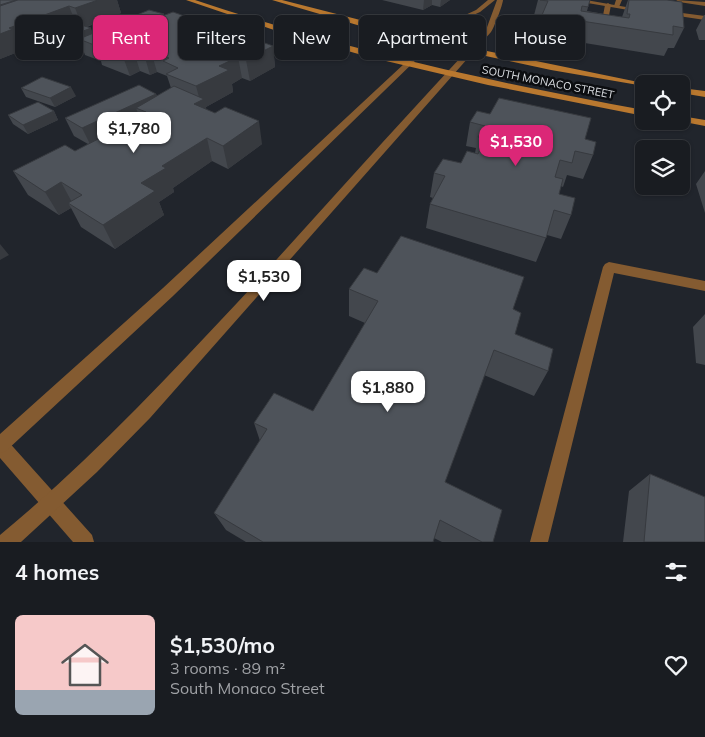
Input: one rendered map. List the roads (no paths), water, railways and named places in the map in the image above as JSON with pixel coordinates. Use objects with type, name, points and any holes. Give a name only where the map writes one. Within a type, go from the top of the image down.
[{"type":"main road","name":"SOUTH MONACO STREET","points":[[189,0],[324,42],[407,64],[635,111]]},
{"type":"main road","name":"SOUTH MONACO STREET","points":[[276,0],[359,23]]},
{"type":"main road","name":"SOUTH MONACO STREET","points":[[486,54],[635,82]]},
{"type":"main road","points":[[690,92],[705,94]]},
{"type":"main road","points":[[690,121],[705,123]]},
{"type":"street","points":[[469,15],[492,0]]},
{"type":"street","points":[[486,34],[492,27],[492,15],[500,4],[500,0]]},
{"type":"street","points":[[573,0],[608,5],[618,3],[651,11]]},
{"type":"street","points":[[679,0],[705,4]]},
{"type":"street","points":[[603,31],[608,5]]},
{"type":"street","points":[[660,12],[705,18]]},
{"type":"street","points":[[85,542],[0,445],[161,298],[411,60]]},
{"type":"street","points":[[7,542],[52,505],[134,424],[196,358],[463,60]]},
{"type":"street","points":[[539,542],[609,267],[705,286]]}]
